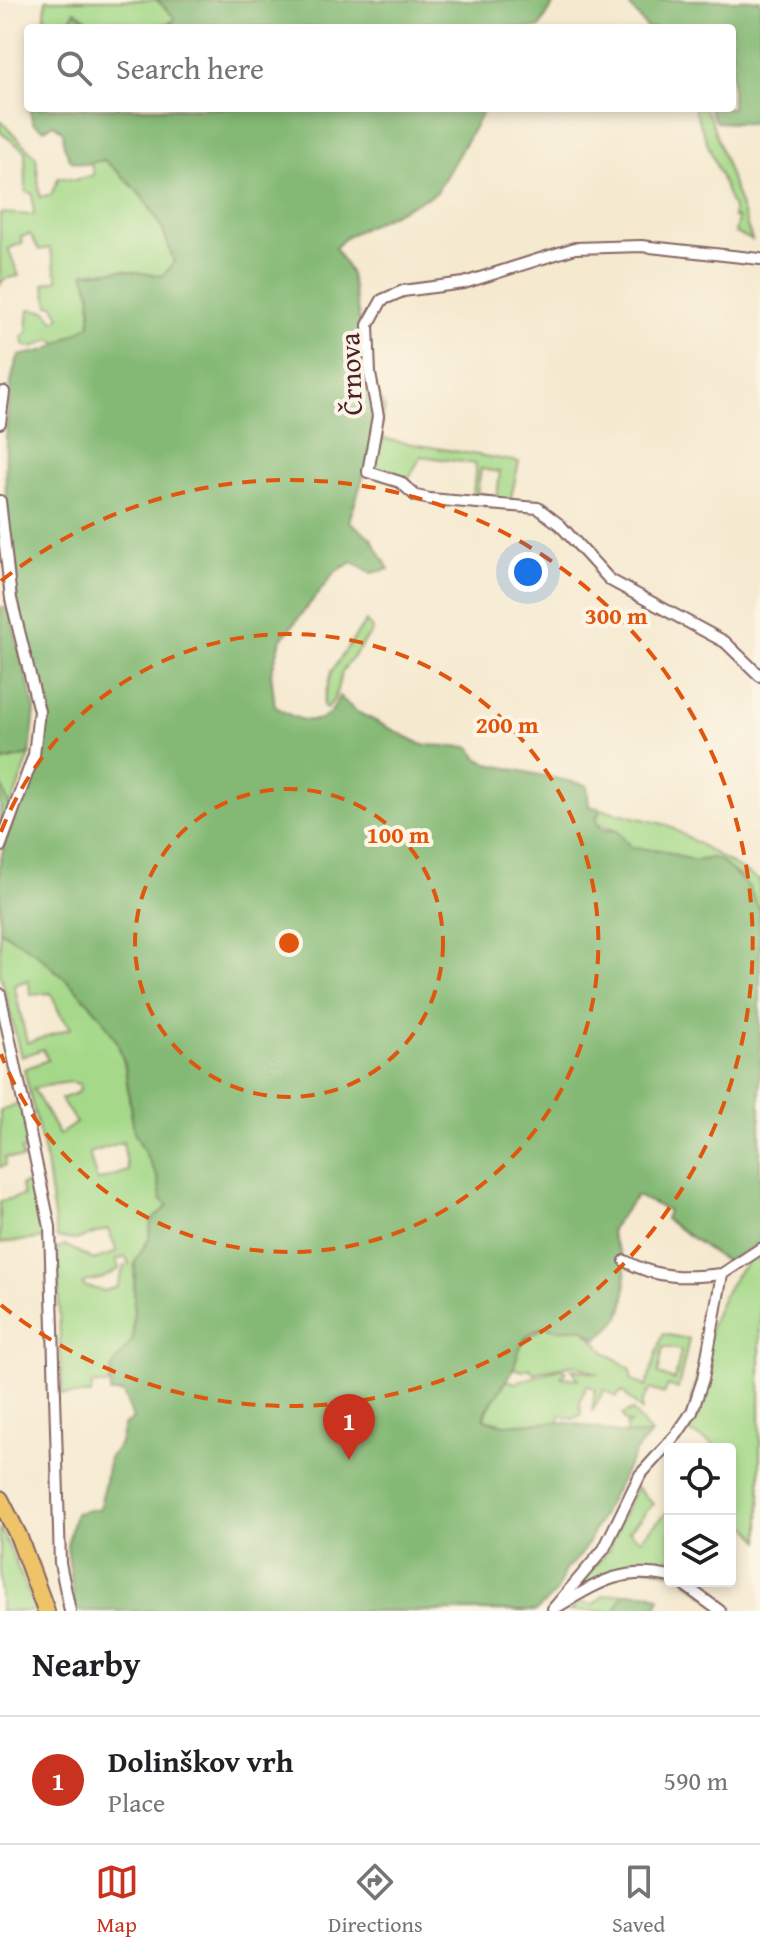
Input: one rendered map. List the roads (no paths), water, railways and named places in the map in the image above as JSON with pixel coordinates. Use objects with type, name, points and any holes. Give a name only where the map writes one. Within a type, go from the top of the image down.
[{"type":"main road","points":[[0,1499],[18,1535],[46,1611]]},
{"type":"street","name":"Črnova","points":[[760,259],[641,246],[575,248],[464,283],[403,291],[382,300],[368,325],[370,374],[378,416],[368,472],[400,482],[416,496],[430,499],[538,508],[560,525],[610,580],[725,642],[760,676]]},
{"type":"street","points":[[0,423],[4,392]]},
{"type":"street","points":[[0,501],[6,601],[33,680],[38,731],[20,798],[0,847]]},
{"type":"street","points":[[0,994],[50,1227],[60,1563],[70,1611]]},
{"type":"street","points":[[625,1261],[640,1269],[677,1279],[722,1274],[760,1249]]},
{"type":"street","points":[[552,1610],[604,1549],[640,1475],[677,1434],[692,1412],[703,1379],[722,1274]]},
{"type":"street","points":[[552,1610],[603,1582],[630,1572],[664,1576]]},
{"type":"street","points":[[687,1587],[720,1611]]},
{"type":"place","name":"Dolinškov vrh","points":[[349,1460]]}]
